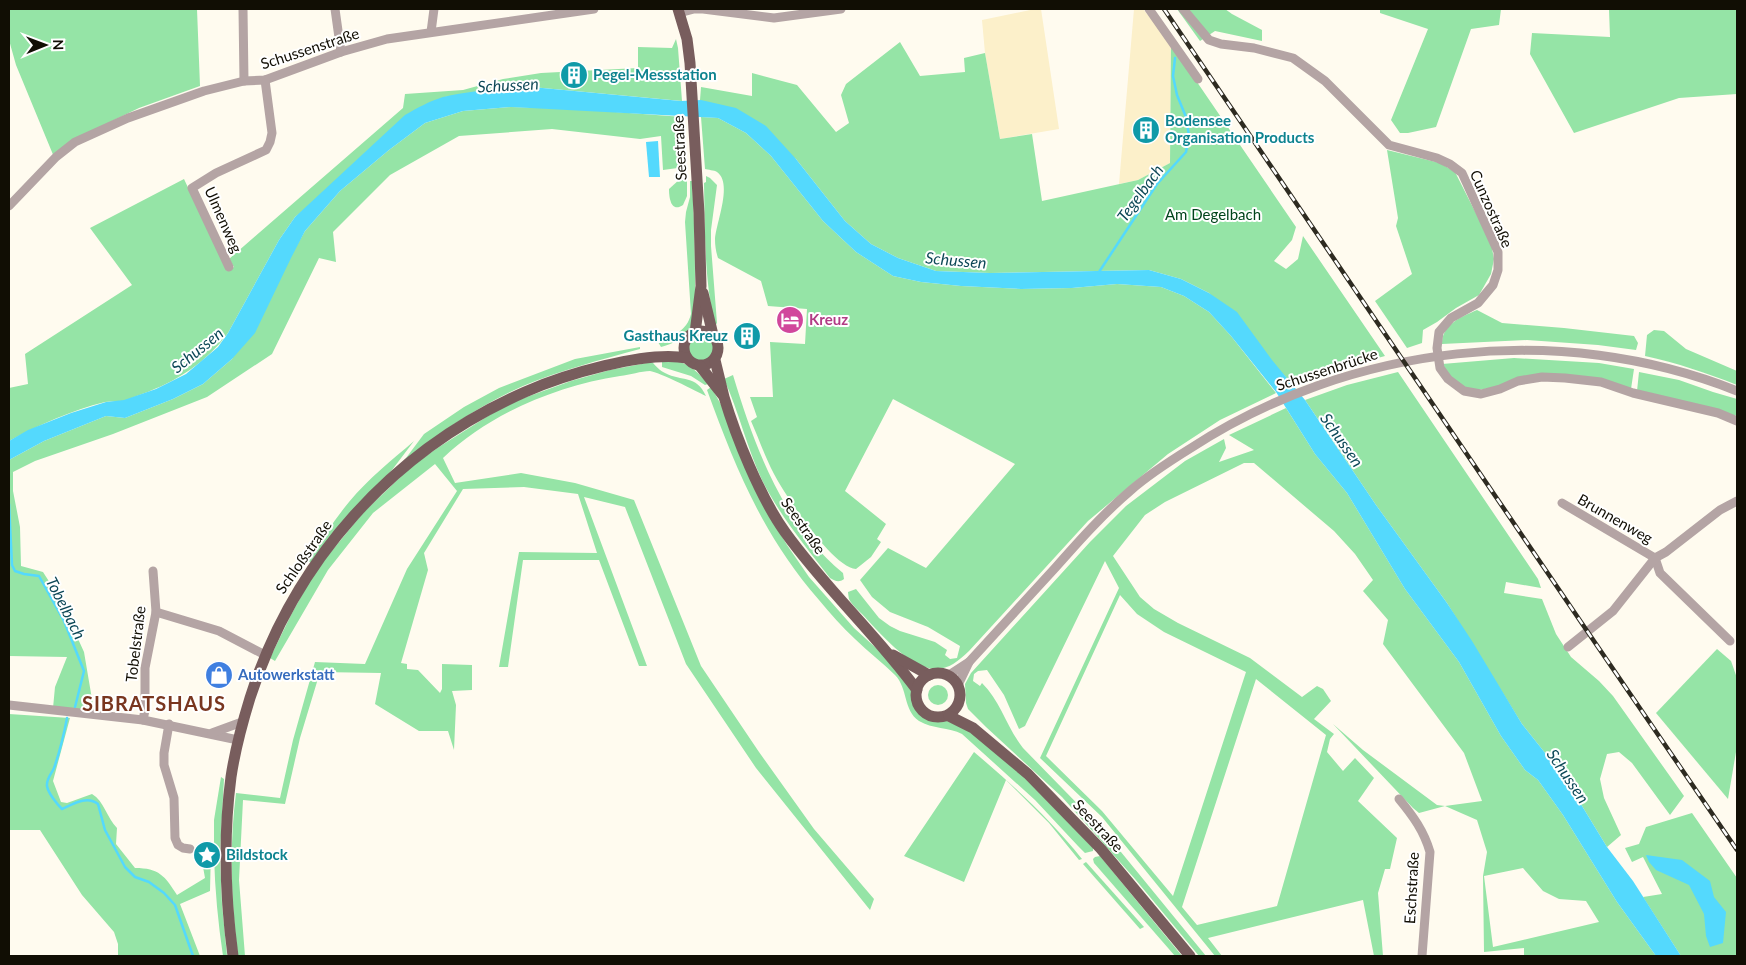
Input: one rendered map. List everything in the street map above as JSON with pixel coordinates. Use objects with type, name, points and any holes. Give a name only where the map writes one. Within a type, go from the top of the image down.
[{"type":"main road","name":"Seestraße","points":[[678,11],[687,39],[692,89],[701,286],[713,335]]},
{"type":"main road","name":"Seestraße","points":[[694,333],[701,286]]},
{"type":"main road","points":[[703,331],[713,335],[719,346],[718,355],[715,360],[710,364],[700,366],[690,362],[685,353],[685,342],[688,337],[703,331]]},
{"type":"main road","name":"Schloßstraße","points":[[233,956],[229,924],[225,850],[231,775],[238,740],[242,722],[265,655],[279,624],[296,593],[322,554],[348,522],[381,487],[417,456],[458,427],[504,401],[534,387],[601,367],[655,356],[685,342]]},
{"type":"main road","name":"Schloßstraße","points":[[655,356],[687,358]]},
{"type":"main road","name":"Seestraße","points":[[715,360],[724,396],[758,483],[784,531],[834,594],[889,653],[917,690],[917,702],[924,712],[936,718],[949,716],[974,728],[1028,774],[1101,849],[1190,956]]},
{"type":"main road","name":"Seestraße","points":[[700,366],[724,396]]},
{"type":"main road","name":"Seestraße","points":[[889,653],[928,675],[942,673],[949,675]]},
{"type":"main road","points":[[917,690],[919,684],[928,675]]},
{"type":"main road","points":[[949,675],[958,684]]},
{"type":"main road","name":"Seestraße","points":[[958,684],[961,696],[960,702],[974,728]]},
{"type":"main road","points":[[949,716],[960,702]]},
{"type":"street","points":[[243,9],[244,81]]},
{"type":"street","points":[[335,9],[341,52]]},
{"type":"street","points":[[432,32],[434,9]]},
{"type":"street","name":"Schussenstraße","points":[[9,206],[56,157],[75,142],[128,118],[204,91],[244,81],[265,80],[341,52],[387,39],[594,9]]},
{"type":"street","points":[[678,11],[703,9],[774,18],[841,9]]},
{"type":"street","points":[[1149,9],[1198,79]]},
{"type":"street","name":"Cunzostraße","points":[[1183,9],[1209,40],[1221,44],[1254,48],[1293,58],[1325,81],[1389,145],[1437,158],[1450,164],[1462,173],[1498,252],[1498,270],[1492,285],[1478,304],[1451,318],[1439,332],[1437,348],[1440,368],[1448,379],[1464,391],[1481,394],[1518,381],[1542,377],[1565,378],[1601,382],[1642,396],[1718,413],[1737,420]]},
{"type":"street","name":"Ulmenweg","points":[[229,267],[192,188],[216,173],[266,150],[272,133],[265,80]]},
{"type":"street","name":"Schussenbrücke","points":[[969,662],[1083,538],[1130,491],[1170,461],[1207,437],[1268,405],[1325,382],[1390,364],[1464,352],[1528,350],[1593,354],[1652,364],[1694,375],[1737,391]]},
{"type":"street","points":[[1568,647],[1613,611],[1655,558],[1666,552],[1720,510],[1737,500]]},
{"type":"street","name":"Brunnenweg","points":[[1562,503],[1655,558]]},
{"type":"street","points":[[1655,558],[1660,573],[1730,640]]},
{"type":"street","name":"Tobelstraße","points":[[143,720],[145,710],[145,668],[156,612],[153,571]]},
{"type":"street","points":[[156,612],[219,631],[265,655]]},
{"type":"street","points":[[949,675],[969,662]]},
{"type":"street","points":[[958,684],[969,662]]},
{"type":"street","points":[[9,705],[143,720],[238,740]]},
{"type":"street","points":[[211,734],[242,722]]},
{"type":"street","points":[[168,724],[164,765],[174,798],[175,838],[178,845],[190,849]]},
{"type":"street","name":"Eschstraße","points":[[1399,799],[1419,824],[1426,837],[1430,852],[1422,956]]},
{"type":"shaded area","points":[[1041,9],[1059,129],[1000,139],[985,53],[982,20]]},
{"type":"shaded area","name":"Bodensee Organisation Products","points":[[1134,9],[1143,9],[1171,44],[1170,163],[1138,180],[1119,184]]},
{"type":"green space","points":[[9,9],[197,9],[200,86],[139,108],[73,140],[54,157],[16,65],[9,40]]},
{"type":"green space","points":[[1177,9],[1225,9],[1262,30],[1262,41],[1215,31],[1200,41]]},
{"type":"green space","points":[[1380,9],[1501,9],[1499,25],[1471,29],[1436,127],[1400,133],[1391,120],[1428,29],[1380,13]]},
{"type":"green space","points":[[1609,9],[1737,9],[1737,94],[1679,98],[1574,133],[1530,54],[1532,33],[1610,37]]},
{"type":"green space","points":[[676,39],[682,101],[532,87],[507,88],[445,97],[295,217],[279,240],[228,333],[201,362],[179,377],[155,389],[124,401],[105,402],[80,409],[9,441],[9,388],[28,384],[25,354],[132,285],[90,228],[184,179],[227,271],[234,267],[229,259],[403,108],[405,94],[463,90],[503,79],[541,73],[638,68],[638,47],[672,48]]},
{"type":"green space","name":"Am Degelbach","points":[[900,42],[920,76],[965,72],[964,58],[985,53],[1000,139],[1032,134],[1042,201],[1138,180],[1170,163],[1171,44],[1296,227],[1292,240],[1274,261],[1286,269],[1298,259],[1303,236],[1385,356],[1338,369],[1293,385],[1209,293],[1181,279],[1149,270],[990,273],[936,271],[898,258],[871,244],[845,221],[796,159],[700,100],[701,87],[752,96],[752,73],[797,85],[836,132],[849,123],[841,95],[846,84]]},
{"type":"green space","points":[[511,107],[575,109],[683,117],[685,167],[663,170],[661,136],[640,139],[552,129],[459,136],[390,175],[333,232],[336,262],[319,258],[272,354],[207,397],[113,434],[35,461],[13,472],[13,491],[20,527],[21,566],[43,572],[59,597],[84,652],[94,711],[53,708],[55,687],[67,657],[9,656],[9,460],[44,441],[106,416],[125,418],[173,399],[203,384],[232,359],[305,231],[340,191],[425,123],[463,111]]},
{"type":"green space","points":[[701,117],[718,118],[746,133],[771,156],[823,221],[856,252],[893,276],[921,282],[1021,289],[1072,288],[1117,284],[1161,287],[1184,296],[1209,312],[1231,336],[1276,393],[1220,420],[1168,454],[1088,521],[969,651],[957,661],[945,668],[935,669],[915,663],[895,648],[855,607],[849,599],[848,592],[856,589],[879,618],[890,626],[935,642],[947,650],[945,655],[950,659],[957,658],[960,646],[928,627],[890,612],[872,597],[860,580],[888,548],[926,568],[1015,464],[893,399],[845,491],[886,524],[877,539],[881,542],[871,557],[856,569],[835,557],[823,544],[810,529],[774,474],[751,421],[757,417],[750,397],[773,397],[770,342],[805,344],[807,309],[768,306],[761,281],[718,258],[715,239],[724,185],[722,177],[717,172],[705,169]]},
{"type":"green space","points":[[1387,150],[1440,163],[1455,172],[1491,243],[1494,259],[1491,274],[1479,295],[1423,330],[1422,343],[1407,348],[1375,301],[1412,274],[1396,226],[1398,218]]},
{"type":"green space","points":[[706,176],[717,185],[711,230],[717,323],[715,326],[711,308],[706,255],[704,183],[706,182]]},
{"type":"green space","points":[[687,177],[687,196],[683,205],[679,207],[673,206],[670,200],[669,189],[680,179]]},
{"type":"green space","points":[[690,181],[692,181],[694,230],[694,315],[691,326],[686,334],[674,342],[661,347],[658,342],[683,329],[691,314],[685,222],[690,197]]},
{"type":"green space","points":[[1477,310],[1502,323],[1634,336],[1638,343],[1636,350],[1598,345],[1527,340],[1442,344],[1445,331],[1449,326]]},
{"type":"green space","points":[[1654,330],[1664,331],[1686,349],[1737,371],[1737,385],[1692,369],[1645,356],[1647,335]]},
{"type":"green space","points":[[702,336],[711,340],[715,349],[711,358],[702,362],[693,358],[689,349],[693,340]]},
{"type":"green space","points":[[640,347],[640,349],[552,375],[507,393],[461,420],[403,462],[424,434],[464,407],[499,388],[575,359]]},
{"type":"green space","points":[[1514,358],[1599,363],[1634,369],[1631,389],[1566,376],[1478,390],[1463,387],[1450,377],[1442,364]]},
{"type":"green space","points":[[676,361],[694,369],[708,384],[705,385],[691,376],[662,367],[662,362]]},
{"type":"green space","points":[[652,362],[660,370],[671,376],[698,384],[706,396],[650,371],[596,381],[549,394],[503,415],[462,442],[443,458],[455,483],[521,473],[575,483],[634,500],[701,666],[814,829],[874,899],[870,910],[756,768],[686,664],[625,507],[584,497],[647,666],[639,666],[599,560],[523,560],[508,667],[499,667],[519,552],[597,553],[578,494],[524,487],[463,489],[424,553],[428,570],[401,663],[407,664],[407,669],[418,670],[440,693],[442,689],[442,664],[472,665],[472,690],[452,691],[456,705],[454,750],[448,731],[419,731],[375,704],[381,673],[320,672],[300,738],[285,804],[243,800],[239,880],[245,956],[238,956],[232,874],[232,834],[236,793],[280,798],[293,740],[315,662],[365,664],[407,569],[457,491],[435,464],[373,513],[328,570],[275,661],[270,658],[309,582],[363,513],[413,465],[439,447],[507,404],[571,381],[610,370]]},
{"type":"green space","points":[[1398,372],[1538,579],[1541,588],[1506,582],[1504,593],[1542,599],[1556,634],[1571,657],[1613,696],[1684,796],[1670,815],[1632,763],[1619,752],[1607,754],[1600,779],[1604,798],[1621,835],[1607,847],[1565,778],[1522,724],[1447,603],[1376,505],[1305,400],[1347,385]]},
{"type":"green space","points":[[1639,372],[1679,380],[1737,399],[1737,416],[1637,391]]},
{"type":"green space","points":[[733,375],[751,430],[774,483],[804,532],[843,573],[844,579],[837,581],[830,578],[785,519],[769,493],[752,455],[724,379]]},
{"type":"green space","points":[[711,387],[723,408],[768,513],[787,545],[809,577],[854,628],[897,667],[912,690],[913,702],[920,714],[934,721],[947,721],[968,730],[1023,776],[1093,848],[1093,851],[1085,853],[1035,800],[962,734],[924,724],[914,716],[910,711],[902,686],[895,675],[836,620],[799,576],[782,551],[753,501],[740,474],[707,390]]},
{"type":"green space","points":[[1286,408],[1315,454],[1347,493],[1405,589],[1459,662],[1501,736],[1525,770],[1538,780],[1563,815],[1617,902],[1656,956],[1524,956],[1524,948],[1484,952],[1483,876],[1487,852],[1477,820],[1445,806],[1482,801],[1464,753],[1383,644],[1388,620],[1363,591],[1373,580],[1355,554],[1334,531],[1254,463],[1244,463],[1165,502],[1145,515],[1113,556],[1140,597],[1154,609],[1178,623],[1250,658],[1302,697],[1317,686],[1323,689],[1331,701],[1314,719],[1334,734],[1330,739],[1327,752],[1343,771],[1355,758],[1374,778],[1358,801],[1397,838],[1390,869],[1385,869],[1378,893],[1383,956],[1374,956],[1363,900],[1208,938],[1222,956],[1215,956],[1102,817],[1040,758],[1119,588],[1105,561],[1025,726],[1019,729],[1004,695],[987,670],[978,671],[974,674],[973,681],[980,686],[982,683],[989,690],[1023,748],[1103,830],[1206,956],[1199,956],[1135,879],[1062,797],[968,709],[965,684],[971,673],[1090,542],[1126,506],[1185,461],[1224,439],[1226,448],[1219,462],[1254,450],[1229,435]],"holes":[[[1120,595],[1137,614],[1164,632],[1246,672],[1173,896],[1102,811],[1046,756]],[[1256,679],[1326,735],[1277,906],[1197,925],[1182,907]],[[1523,868],[1543,891],[1559,899],[1586,901],[1599,922],[1493,947],[1484,876]]]},
{"type":"green space","points":[[414,441],[392,470],[340,525],[311,562],[307,562],[338,516],[356,494],[380,470]]},
{"type":"green space","points":[[1717,649],[1731,661],[1737,678],[1737,746],[1728,799],[1656,713]]},
{"type":"green space","points":[[938,685],[945,688],[948,695],[945,702],[938,705],[931,702],[928,695],[931,688]]},
{"type":"green space","points":[[9,714],[70,718],[53,781],[61,802],[67,803],[92,794],[96,797],[117,828],[116,844],[135,868],[143,868],[160,874],[177,895],[205,878],[200,850],[211,849],[210,891],[180,904],[200,956],[118,956],[118,944],[114,932],[82,895],[40,830],[9,830]]},
{"type":"green space","points":[[1333,724],[1363,750],[1437,805],[1445,806],[1419,813]]},
{"type":"green space","points":[[974,752],[1003,777],[1031,803],[1082,859],[1079,860],[1049,823],[1006,780],[964,882],[904,856]]},
{"type":"green space","points":[[221,777],[224,779],[220,854],[214,853],[214,820]]},
{"type":"green space","points":[[1692,813],[1737,878],[1737,956],[1681,956],[1643,897],[1662,894],[1643,857],[1632,862],[1625,848],[1639,844],[1646,827]]},
{"type":"green space","points":[[1100,856],[1182,956],[1175,956],[1094,863],[1093,859]]},
{"type":"green space","points":[[214,857],[220,857],[227,956],[223,956],[221,944]]},
{"type":"green space","points":[[1086,862],[1144,927],[1140,929],[1083,864]]},
{"type":"water","points":[[532,87],[681,101],[701,100],[736,108],[766,126],[796,159],[845,221],[871,244],[898,258],[936,271],[990,273],[1149,270],[1181,279],[1209,293],[1237,312],[1272,360],[1305,400],[1376,505],[1447,603],[1522,724],[1565,778],[1607,847],[1633,881],[1681,956],[1656,956],[1617,902],[1563,815],[1538,780],[1525,770],[1501,736],[1459,662],[1405,589],[1347,493],[1315,454],[1276,392],[1209,312],[1184,296],[1161,287],[1117,284],[1072,288],[1021,289],[921,282],[893,276],[856,252],[823,221],[771,156],[746,133],[718,118],[511,107],[463,111],[425,123],[340,191],[305,231],[255,333],[232,359],[203,384],[173,399],[125,418],[106,416],[44,441],[9,460],[9,441],[28,430],[71,413],[106,402],[124,400],[156,389],[186,374],[218,347],[228,333],[279,240],[295,217],[405,115],[443,97],[476,91]]},
{"type":"water","points":[[658,141],[660,177],[649,177],[646,142]]},
{"type":"water","points":[[1646,855],[1682,860],[1710,881],[1714,897],[1726,912],[1723,943],[1710,947],[1706,936],[1704,914],[1689,885],[1656,870]]},
{"type":"waterway","name":"Tegelbach","points":[[1099,272],[1157,184],[1186,152],[1189,136],[1186,117],[1177,95],[1173,76],[1175,58]]},
{"type":"waterway","name":"Tobelbach","points":[[9,504],[12,565],[15,571],[39,576],[64,621],[84,671],[75,707]]},
{"type":"waterway","name":"Tobelbach","points":[[67,718],[54,768],[47,781],[49,792],[62,809],[85,800],[94,801],[98,804],[105,830],[125,867],[135,877],[149,882],[164,893],[175,905],[193,956]]},
{"type":"railway","points":[[1164,9],[1737,850]]},
{"type":"place","name":"Pegel-Messstation","points":[[574,75]]},
{"type":"place","name":"Bodensee Organisation Products","points":[[1146,130]]},
{"type":"place","name":"Kreuz","points":[[790,320]]},
{"type":"place","name":"Gasthaus Kreuz","points":[[747,336]]},
{"type":"place","name":"Autowerkstatt","points":[[219,675]]},
{"type":"place","name":"Bildstock","points":[[207,855]]},
{"type":"district","name":"SIBRATSHAUS","points":[[154,704]]},
{"type":"water label","name":"Schussen","points":[[508,85]]},
{"type":"water label","name":"Schussen","points":[[956,260]]},
{"type":"water label","name":"Schussen","points":[[197,350]]},
{"type":"water label","name":"Schussen","points":[[1342,440]]},
{"type":"water label","name":"Schussen","points":[[1568,776]]}]
